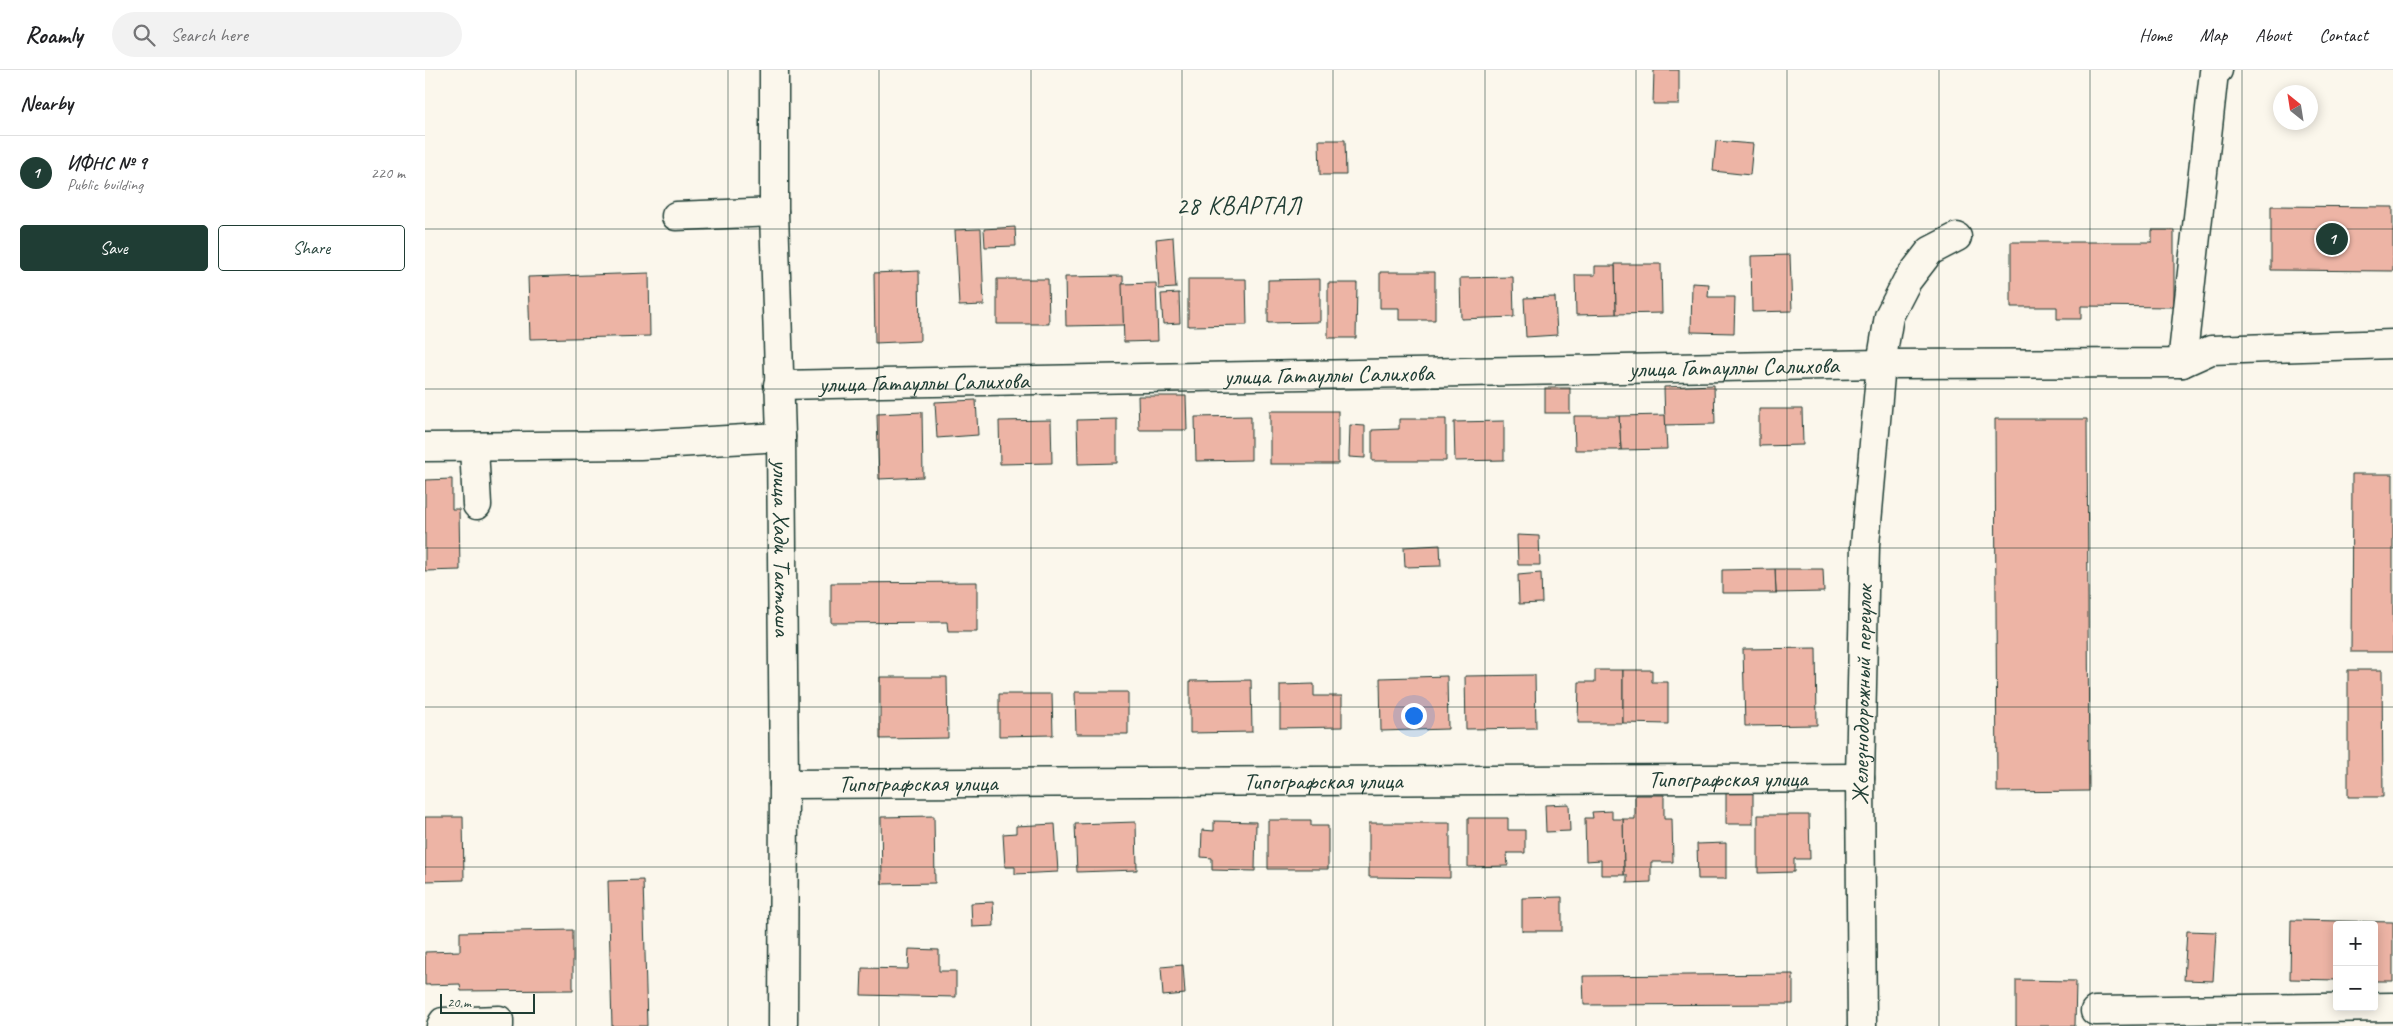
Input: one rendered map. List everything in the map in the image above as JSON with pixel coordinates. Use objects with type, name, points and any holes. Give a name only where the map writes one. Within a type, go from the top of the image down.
[{"type":"street","name":"улица Хади Такташа","points":[[774,70],[774,212],[781,438],[784,784],[783,1026]]},
{"type":"street","points":[[2182,363],[2214,72],[2218,70]]},
{"type":"street","points":[[676,216],[774,212]]},
{"type":"street","name":"Железнодорожный переулок","points":[[1861,1026],[1861,778],[1865,545],[1881,364],[1889,316],[1907,280],[1930,251],[1957,237]]},
{"type":"street","points":[[2182,363],[2211,350],[2393,344]]},
{"type":"street","name":"улица Гатауллы Салихова","points":[[778,385],[1881,364],[2182,363]]},
{"type":"street","points":[[425,447],[640,445],[781,438]]},
{"type":"street","points":[[474,447],[477,505]]},
{"type":"street","name":"Типографская улица","points":[[784,784],[1861,778]]},
{"type":"street","points":[[2095,1010],[2393,1007]]},
{"type":"street","points":[[441,1026],[443,1022],[499,1020],[499,1026]]},
{"type":"building","points":[[1654,70],[1679,70],[1679,104],[1653,104]]},
{"type":"building","points":[[1319,140],[1345,140],[1346,175],[1320,175]]},
{"type":"building","points":[[1716,141],[1753,144],[1750,175],[1713,171]]},
{"type":"building","points":[[2271,206],[2393,207],[2393,271],[2271,270]]},
{"type":"building","points":[[1015,227],[1016,246],[985,247],[984,229]]},
{"type":"building","points":[[981,229],[984,305],[959,306],[955,230]]},
{"type":"building","points":[[2152,230],[2174,230],[2174,307],[2081,306],[2081,319],[2057,319],[2057,307],[2011,307],[2011,242],[2152,242]]},
{"type":"building","points":[[1173,237],[1176,288],[1159,289],[1156,239]]},
{"type":"building","points":[[1790,255],[1792,311],[1752,312],[1751,256]]},
{"type":"building","points":[[1615,264],[1661,264],[1662,313],[1616,314]]},
{"type":"building","points":[[1595,266],[1615,266],[1616,314],[1576,315],[1575,275],[1595,275]]},
{"type":"building","points":[[919,271],[920,341],[875,343],[874,273]]},
{"type":"building","points":[[1380,272],[1435,272],[1435,320],[1399,320],[1399,308],[1380,308]]},
{"type":"building","points":[[649,273],[650,336],[530,339],[528,277]]},
{"type":"building","points":[[1123,276],[1124,325],[1066,326],[1065,277]]},
{"type":"building","points":[[1513,277],[1514,317],[1461,319],[1460,278]]},
{"type":"building","points":[[997,279],[1048,279],[1049,324],[997,324]]},
{"type":"building","points":[[1188,279],[1246,279],[1247,325],[1188,326]]},
{"type":"building","points":[[1320,279],[1320,322],[1268,323],[1268,280]]},
{"type":"building","points":[[1156,283],[1158,341],[1124,342],[1122,284]]},
{"type":"building","points":[[1328,283],[1357,283],[1356,338],[1328,338]]},
{"type":"building","points":[[1692,283],[1709,284],[1708,297],[1735,297],[1734,333],[1691,332]]},
{"type":"building","points":[[1179,293],[1180,323],[1163,324],[1161,294]]},
{"type":"building","points":[[1555,297],[1557,335],[1526,337],[1524,298]]},
{"type":"building","points":[[1714,385],[1715,424],[1665,425],[1664,387]]},
{"type":"building","points":[[1545,388],[1570,388],[1570,413],[1545,413]]},
{"type":"building","points":[[1138,396],[1186,396],[1187,430],[1139,430]]},
{"type":"building","points":[[976,400],[978,435],[937,438],[935,402]]},
{"type":"building","points":[[1759,409],[1802,409],[1803,445],[1759,446]]},
{"type":"building","points":[[1270,411],[1338,411],[1338,464],[1270,464]]},
{"type":"building","points":[[922,412],[923,477],[879,479],[877,414]]},
{"type":"building","points":[[1665,415],[1667,449],[1621,450],[1619,416]]},
{"type":"building","points":[[1251,416],[1251,460],[1196,461],[1195,417]]},
{"type":"building","points":[[1574,416],[1619,416],[1621,450],[1575,450]]},
{"type":"building","points":[[1117,419],[1117,463],[1078,464],[1077,420]]},
{"type":"building","points":[[1399,419],[1446,419],[1446,461],[1372,461],[1372,430],[1399,429]]},
{"type":"building","points":[[1995,419],[2087,419],[2089,791],[1997,792]]},
{"type":"building","points":[[1051,420],[1052,463],[1000,464],[999,421]]},
{"type":"building","points":[[1504,421],[1504,460],[1455,461],[1454,422]]},
{"type":"building","points":[[1350,425],[1365,426],[1365,458],[1349,457]]},
{"type":"building","points":[[2352,474],[2393,474],[2393,652],[2351,652]]},
{"type":"building","points":[[452,479],[452,509],[459,509],[460,570],[425,571],[425,480]]},
{"type":"building","points":[[1517,535],[1539,536],[1540,565],[1518,565]]},
{"type":"building","points":[[1440,545],[1441,566],[1405,567],[1404,547]]},
{"type":"building","points":[[1775,569],[1823,569],[1824,592],[1776,593]]},
{"type":"building","points":[[1775,569],[1776,593],[1722,593],[1722,570]]},
{"type":"building","points":[[1541,573],[1542,603],[1519,604],[1518,575]]},
{"type":"building","points":[[977,582],[977,632],[948,632],[947,622],[831,623],[831,583]]},
{"type":"building","points":[[1816,648],[1817,725],[1745,726],[1743,649]]},
{"type":"building","points":[[1595,670],[1623,670],[1623,723],[1578,723],[1579,682],[1595,682]]},
{"type":"building","points":[[1623,670],[1652,670],[1652,682],[1668,682],[1668,724],[1623,723]]},
{"type":"building","points":[[2348,670],[2382,670],[2383,797],[2348,797]]},
{"type":"building","points":[[1535,675],[1536,728],[1466,729],[1465,676]]},
{"type":"building","points":[[1447,676],[1448,729],[1381,731],[1380,678]]},
{"type":"building","points":[[880,677],[947,677],[948,738],[880,739]]},
{"type":"building","points":[[1251,680],[1252,732],[1190,733],[1190,681]]},
{"type":"building","points":[[1314,684],[1314,696],[1342,696],[1342,727],[1280,728],[1280,685]]},
{"type":"building","points":[[1075,692],[1128,692],[1128,734],[1076,734]]},
{"type":"building","points":[[999,694],[1052,694],[1053,735],[999,736]]},
{"type":"building","points":[[1726,793],[1753,793],[1753,824],[1726,824]]},
{"type":"building","points":[[1635,795],[1664,795],[1664,819],[1672,819],[1673,862],[1651,862],[1651,882],[1627,883],[1627,875],[1624,875],[1623,819],[1635,819]]},
{"type":"building","points":[[1569,804],[1570,831],[1546,832],[1545,805]]},
{"type":"building","points":[[1612,811],[1612,819],[1623,819],[1624,875],[1601,875],[1601,860],[1586,861],[1585,818],[1593,818],[1592,812]]},
{"type":"building","points":[[1758,815],[1809,815],[1810,859],[1794,859],[1794,872],[1758,873]]},
{"type":"building","points":[[934,816],[935,883],[882,884],[881,817]]},
{"type":"building","points":[[425,817],[463,817],[464,880],[425,881]]},
{"type":"building","points":[[1468,818],[1508,818],[1508,830],[1525,830],[1525,853],[1507,853],[1508,866],[1468,867]]},
{"type":"building","points":[[1268,820],[1311,820],[1311,826],[1328,826],[1328,869],[1268,869]]},
{"type":"building","points":[[1214,821],[1256,822],[1255,871],[1212,870],[1212,858],[1201,857],[1202,830],[1214,831]]},
{"type":"building","points":[[1136,822],[1137,870],[1077,872],[1075,824]]},
{"type":"building","points":[[1369,823],[1450,823],[1450,878],[1369,877]]},
{"type":"building","points":[[1055,824],[1058,872],[1015,874],[1015,867],[1005,867],[1003,834],[1016,833],[1016,826]]},
{"type":"building","points":[[1726,843],[1726,879],[1698,879],[1697,844]]},
{"type":"building","points":[[643,880],[647,1026],[612,1026],[608,881]]},
{"type":"building","points":[[1562,897],[1562,931],[1522,931],[1522,898]]},
{"type":"building","points":[[993,902],[994,926],[972,927],[971,903]]},
{"type":"building","points":[[2291,920],[2342,921],[2333,921],[2333,980],[2290,979]]},
{"type":"building","points":[[2378,922],[2393,922],[2393,981],[2378,981]]},
{"type":"building","points":[[573,930],[573,990],[461,991],[460,984],[425,985],[425,952],[460,951],[460,932]]},
{"type":"building","points":[[2187,931],[2216,932],[2213,981],[2184,980]]},
{"type":"building","points":[[909,949],[939,950],[939,971],[956,971],[956,997],[861,995],[862,968],[908,969]]},
{"type":"building","points":[[1183,965],[1185,994],[1163,996],[1161,967]]},
{"type":"building","points":[[1793,974],[1793,1004],[1584,1005],[1583,976]]},
{"type":"building","points":[[2016,980],[2076,981],[2075,1026],[2016,1026]]},
{"type":"place","name":"ИФНС № 9","points":[[2332,239]]},
{"type":"district","name":"28 КВАРТАЛ","points":[[1239,206]]}]
